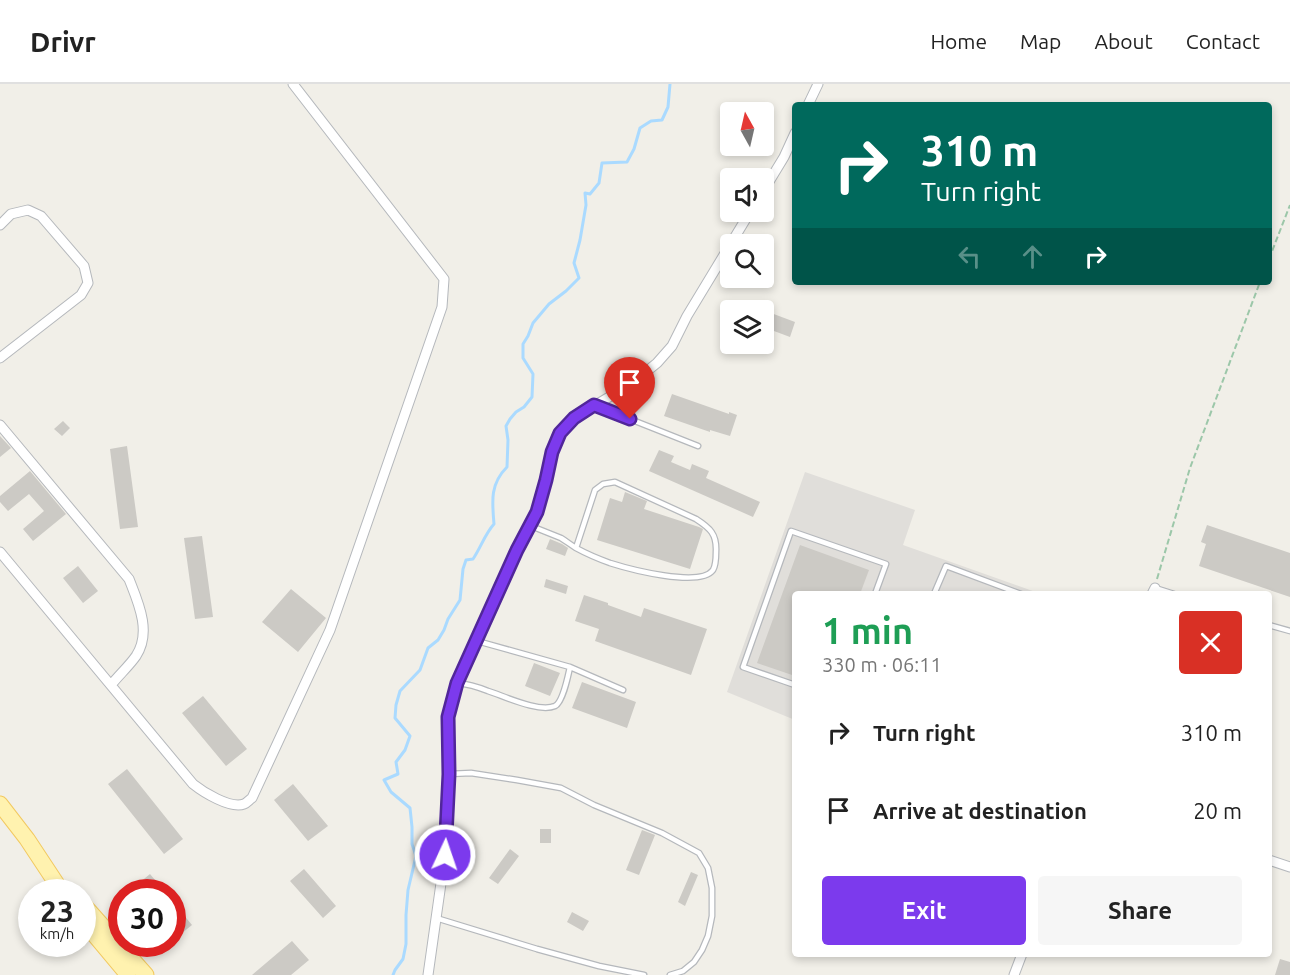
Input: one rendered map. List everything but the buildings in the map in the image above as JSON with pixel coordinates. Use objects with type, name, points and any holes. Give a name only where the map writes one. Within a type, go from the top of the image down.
[{"type":"main road","points":[[0,804],[53,879]]},
{"type":"main road","points":[[27,840],[62,879]]},
{"type":"main road","points":[[96,919],[146,975]]},
{"type":"main road","points":[[96,937],[128,975]]},
{"type":"street","points":[[0,552],[193,784],[209,795],[234,805],[243,804],[252,798],[330,630],[442,307],[444,279],[293,84]]},
{"type":"street","points":[[809,102],[818,84]]},
{"type":"street","points":[[774,174],[792,140]]},
{"type":"street","points":[[0,225],[11,214],[28,210],[41,216],[84,266],[88,283],[81,295],[0,358]]},
{"type":"street","points":[[428,975],[445,855],[449,774],[448,717],[457,683],[517,550],[537,512],[552,452],[560,433],[574,418],[631,384],[657,363],[672,346],[687,316],[744,222]]},
{"type":"street","points":[[0,425],[129,579],[140,609],[144,635],[137,654],[111,685]]},
{"type":"street","points":[[1272,861],[1290,867]]},
{"type":"street","points":[[1014,975],[1021,957]]},
{"type":"lane","points":[[594,405],[698,446]]},
{"type":"lane","points":[[530,525],[576,548],[612,563],[680,578],[706,575],[713,570],[716,563],[714,535],[706,526],[696,519],[615,482],[603,484],[595,490],[576,548]]},
{"type":"lane","points":[[792,684],[743,667],[791,531],[886,564],[876,591]]},
{"type":"lane","points":[[935,591],[946,566],[1013,591]]},
{"type":"lane","points":[[1272,626],[1290,631]]},
{"type":"lane","points":[[477,641],[570,667],[623,690]]},
{"type":"lane","points":[[457,683],[488,690],[528,705],[548,707],[555,706],[560,701],[570,667]]},
{"type":"lane","points":[[449,774],[471,773],[561,788],[594,805],[662,833],[699,853],[708,868],[712,888],[712,916],[708,936],[694,962],[682,971],[670,975]]},
{"type":"lane","points":[[435,918],[599,966],[644,975]]},
{"type":"path","points":[[1272,251],[1290,205]]},
{"type":"path","points":[[1153,591],[1190,468],[1259,285]]},
{"type":"shaded area","points":[[805,472],[915,510],[903,545],[1033,591],[792,591],[792,719],[727,692]]},
{"type":"waterway","points":[[393,975],[403,959],[406,944],[408,890],[416,856],[412,844],[410,808],[391,792],[384,780],[398,774],[396,762],[405,750],[410,736],[395,718],[400,691],[420,670],[428,648],[438,640],[444,630],[460,600],[466,560],[473,559],[494,524],[493,493],[501,473],[507,467],[506,426],[516,412],[524,407],[532,397],[533,374],[523,358],[523,344],[533,323],[549,304],[579,278],[574,263],[586,205],[585,193],[590,194],[599,183],[602,163],[627,162],[634,149],[640,128],[651,121],[662,120],[668,107],[670,84]]},
{"type":"route","points":[[445,855],[449,774],[448,717],[457,683],[517,550],[537,512],[552,452],[560,433],[574,418],[594,405],[630,419]]}]
